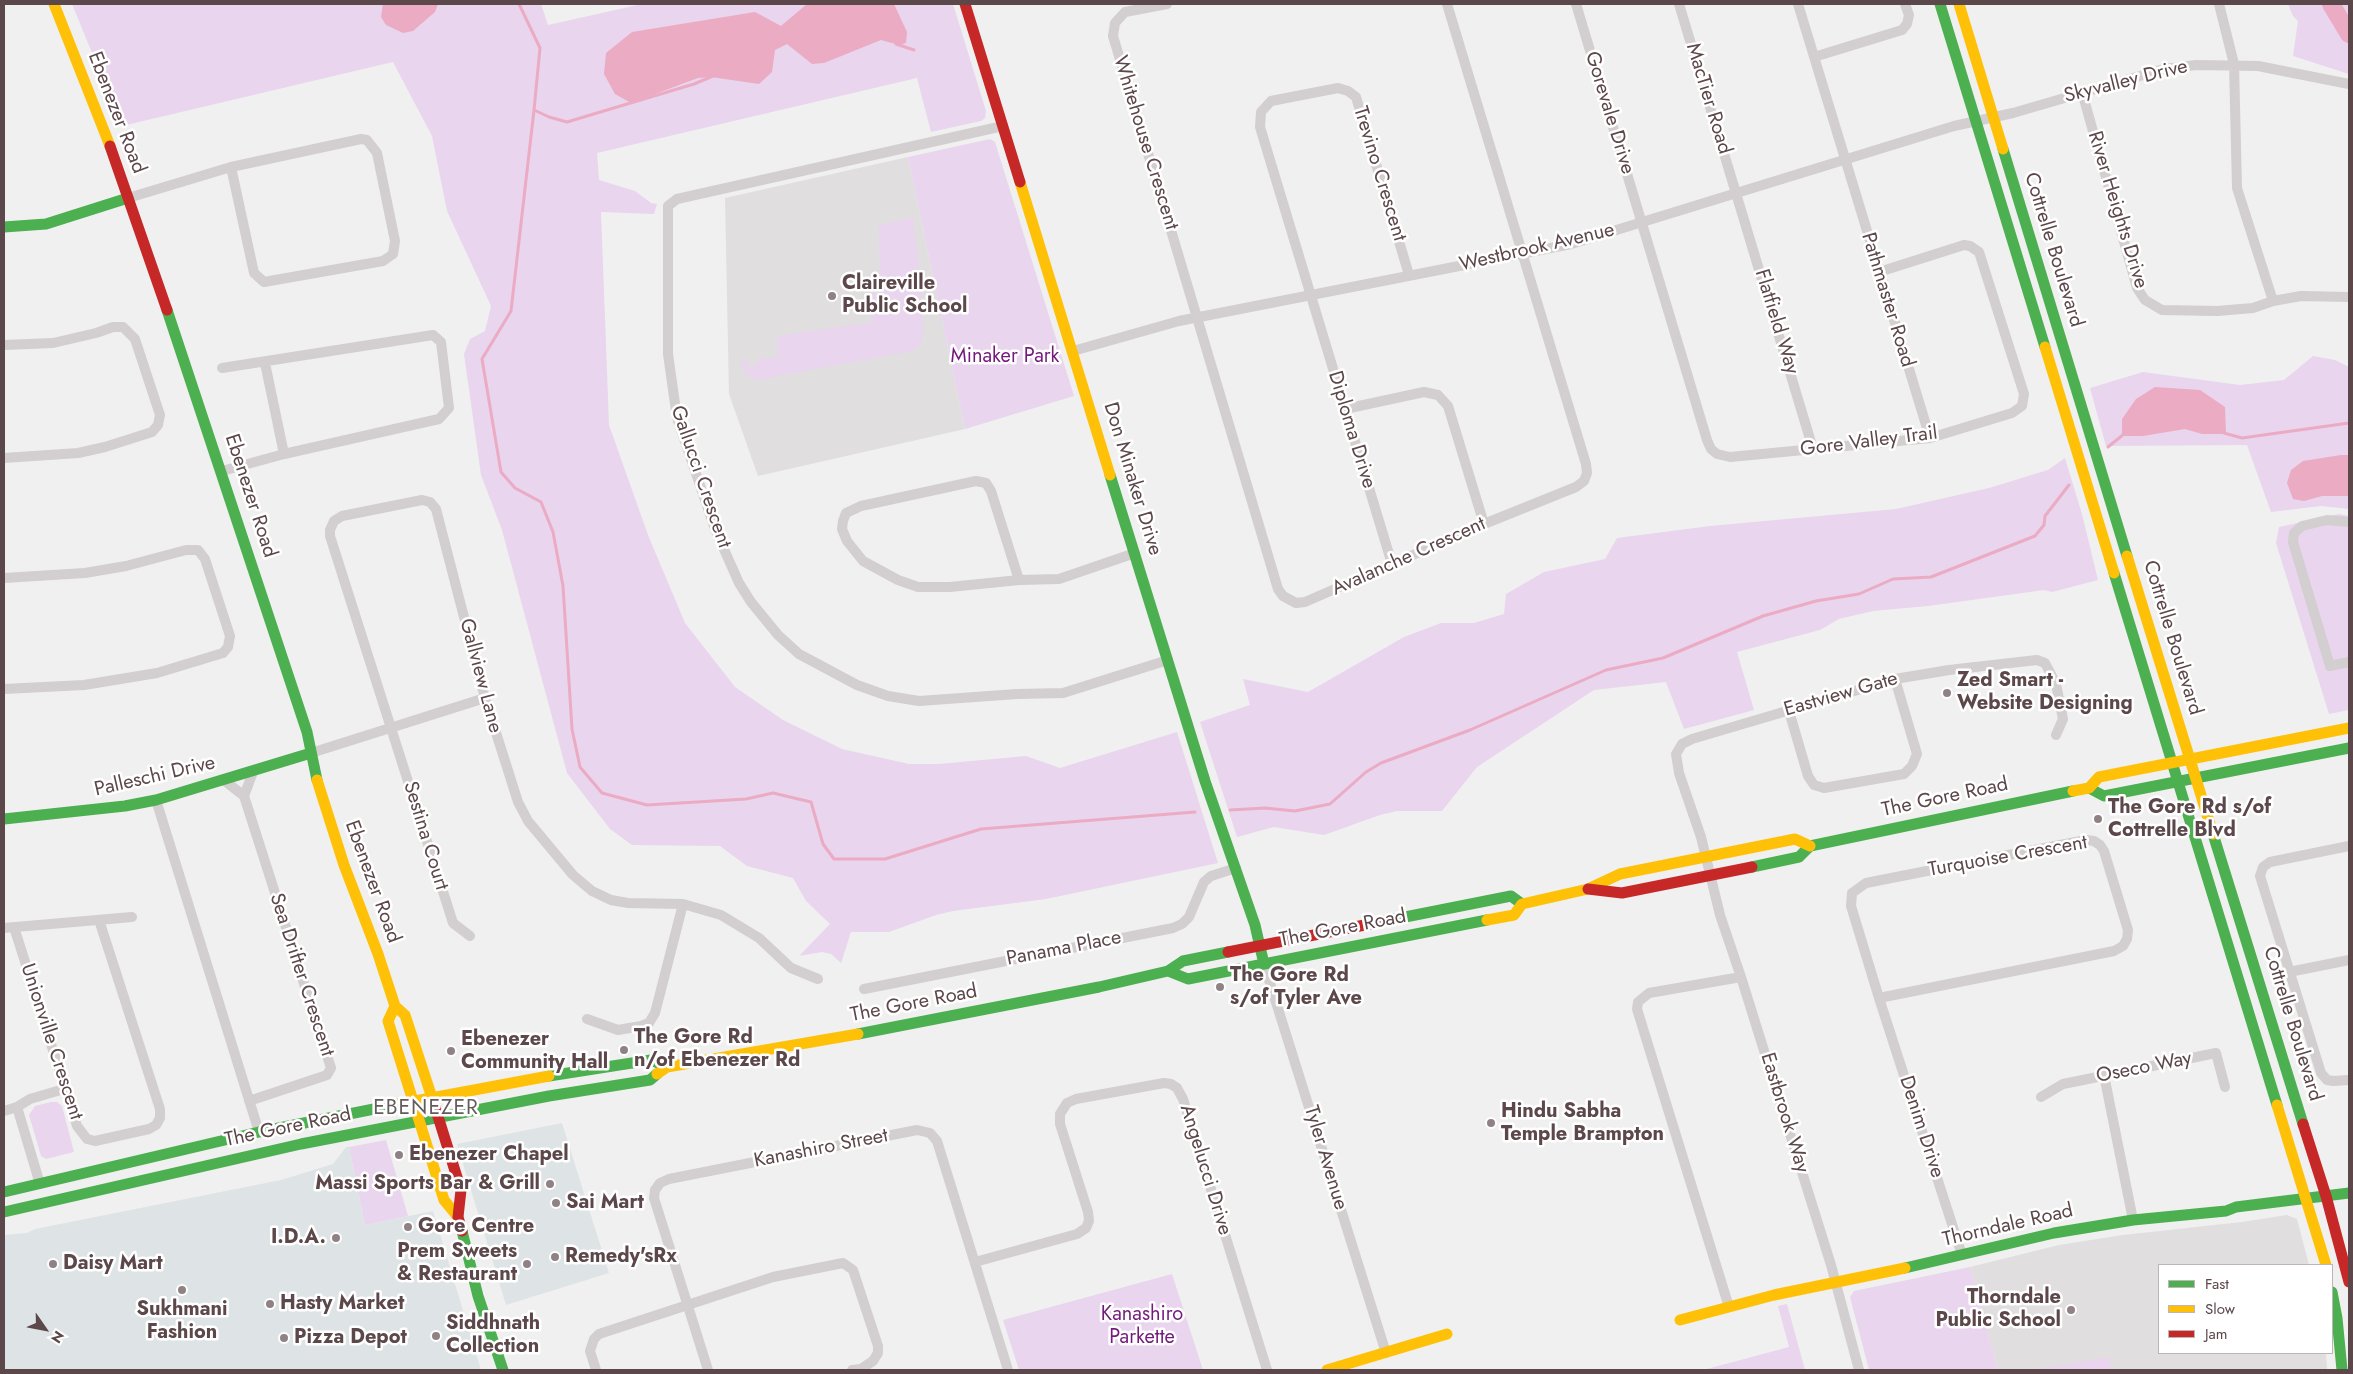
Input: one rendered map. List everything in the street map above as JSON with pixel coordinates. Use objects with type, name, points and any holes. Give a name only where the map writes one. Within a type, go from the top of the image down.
[{"type":"main road","name":"Ebenezer Road","points":[[54,4],[106,134],[222,471],[307,732],[316,776],[344,865],[378,954],[395,1006],[405,1015],[461,1190],[458,1217],[481,1303],[504,1370]]},
{"type":"main road","name":"Don Minaker Drive","points":[[965,4],[1205,780],[1236,868],[1264,964]]},
{"type":"main road","name":"Cottrelle Boulevard","points":[[1940,4],[2091,503],[2326,1264]]},
{"type":"main road","name":"Cottrelle Boulevard","points":[[1959,4],[2109,498],[2326,1196],[2349,1282]]},
{"type":"main road","points":[[4,227],[46,224],[128,198]]},
{"type":"main road","name":"The Gore Road","points":[[1588,889],[1622,893],[1799,857],[1810,846],[2089,788],[2099,777],[2349,728]]},
{"type":"main road","name":"The Gore Road","points":[[2089,788],[2104,796],[2349,748]]},
{"type":"main road","name":"Palleschi Drive","points":[[4,819],[126,806],[156,800],[225,781],[311,753]]},
{"type":"main road","name":"The Gore Road","points":[[1168,971],[1188,979],[1514,914],[1522,904],[1588,889],[1620,874],[1796,839],[1810,846]]},
{"type":"main road","name":"The Gore Road","points":[[4,1212],[224,1160],[420,1120],[650,1080],[667,1068],[784,1048],[1168,971],[1183,961],[1511,896],[1522,904]]},
{"type":"main road","name":"Ebenezer Road","points":[[395,1006],[388,1021],[444,1200],[458,1217]]},
{"type":"main road","name":"The Gore Road","points":[[4,1192],[259,1132],[414,1101],[651,1060],[667,1068]]},
{"type":"main road","name":"Thorndale Road","points":[[1680,1320],[1835,1282],[2054,1233],[2133,1220],[2226,1211],[2236,1207],[2349,1193]]},
{"type":"main road","points":[[2333,1298],[2338,1325],[2342,1370]]},
{"type":"main road","points":[[1327,1370],[1447,1334]]},
{"type":"street","name":"Whitehouse Crescent","points":[[1167,4],[1125,12],[1115,23],[1113,36],[1197,318]]},
{"type":"street","points":[[1447,4],[1523,253]]},
{"type":"street","name":"Gorevale Drive","points":[[1576,4],[1642,222]]},
{"type":"street","name":"MacTier Road","points":[[1679,4],[1737,194]]},
{"type":"street","name":"Pathmaster Road","points":[[1798,4],[1930,438]]},
{"type":"street","points":[[1814,57],[1902,30],[1907,24],[1909,15],[1905,4]]},
{"type":"street","points":[[2219,4],[2234,64],[2237,188],[2273,301]]},
{"type":"street","name":"Skyvalley Drive","points":[[1994,118],[2164,69],[2196,64],[2258,66],[2349,84]]},
{"type":"street","name":"Trevino Crescent","points":[[1311,295],[1260,126],[1261,112],[1271,101],[1280,99],[1338,88],[1348,91],[1356,97],[1409,275]]},
{"type":"street","name":"River Heights Drive","points":[[2082,92],[2137,288],[2144,300],[2162,310],[2198,310],[2253,308],[2273,301],[2302,296],[2349,297]]},
{"type":"street","name":"Westbrook Avenue","points":[[1073,351],[1143,330],[1197,318],[1571,244],[1954,126],[1994,118]]},
{"type":"street","name":"Gallucci Crescent","points":[[1003,126],[677,198],[668,206],[668,354],[677,418],[715,529],[739,583],[764,619],[787,644],[799,654],[842,677],[888,696],[920,701],[943,701],[1072,691],[1168,660]]},
{"type":"street","points":[[128,198],[230,167],[361,139],[366,140],[377,153],[395,241],[393,254],[383,261],[264,282],[254,273],[230,167]]},
{"type":"street","name":"Flatfield Way","points":[[1737,194],[1813,449]]},
{"type":"street","name":"Gore Valley Trail","points":[[1642,222],[1711,449],[1717,454],[1730,457],[1930,438],[2012,413],[2022,406],[2024,394],[1982,258],[1974,248],[1964,246],[1879,272]]},
{"type":"street","name":"Avalanche Crescent","points":[[1197,318],[1278,589],[1283,596],[1296,603],[1305,602],[1484,524],[1576,487],[1584,481],[1587,473],[1586,464],[1523,253]]},
{"type":"street","name":"Diploma Drive","points":[[1311,295],[1392,564]]},
{"type":"street","points":[[4,345],[54,343],[113,327],[123,327],[135,338],[160,415],[158,425],[152,432],[105,448],[78,453],[4,458]]},
{"type":"street","points":[[222,368],[266,363],[433,335],[441,342],[449,408],[439,419],[284,454],[222,471]]},
{"type":"street","points":[[266,363],[284,454]]},
{"type":"street","points":[[1345,409],[1424,392],[1438,395],[1448,406],[1484,524]]},
{"type":"street","points":[[1019,580],[991,491],[986,483],[976,481],[861,506],[846,513],[843,521],[842,529],[847,541],[863,561],[898,580],[918,587],[950,587],[1019,580],[1059,579],[1135,553]]},
{"type":"street","name":"Gallview Lane","points":[[392,728],[330,536],[330,530],[334,521],[342,516],[422,500],[430,502],[436,509],[485,698],[514,790],[524,815],[573,875],[592,891],[619,902],[683,904],[733,921],[759,938],[791,968],[818,979]]},
{"type":"street","points":[[2349,522],[2327,520],[2302,526],[2294,533],[2292,542],[2330,666],[2349,662]]},
{"type":"street","points":[[4,578],[85,573],[126,566],[186,550],[198,550],[205,559],[230,636],[228,647],[223,653],[157,673],[84,685],[4,689]]},
{"type":"street","name":"Eastview Gate","points":[[1705,857],[1693,812],[1678,773],[1676,754],[1679,748],[1692,739],[1895,679],[1949,670],[2037,660],[2045,663],[2056,684],[2063,718],[2056,735]]},
{"type":"street","points":[[1789,711],[1808,776],[1814,785],[1824,788],[1904,774],[1912,766],[1917,754],[1895,679]]},
{"type":"street","points":[[311,753],[485,698]]},
{"type":"street","name":"Sestina Court","points":[[392,728],[453,923],[470,936]]},
{"type":"street","points":[[225,781],[244,796],[253,772]]},
{"type":"street","name":"Sea Drifter Crescent","points":[[244,796],[330,1068],[327,1075],[250,1101]]},
{"type":"street","points":[[156,800],[259,1132]]},
{"type":"street","name":"Turquoise Crescent","points":[[2086,840],[2094,841],[2104,851],[2128,930],[2128,940],[2124,946],[2114,951],[1879,998],[1851,906],[1852,893],[1858,887],[1866,883],[2086,840]]},
{"type":"street","points":[[2349,846],[2274,860],[2267,863],[2260,872],[2321,1073],[2333,1082],[2349,1080]]},
{"type":"street","name":"Eastbrook Way","points":[[1705,857],[1720,915],[1741,977],[1835,1282],[1859,1370]]},
{"type":"street","name":"Panama Place","points":[[864,989],[1173,928],[1182,924],[1189,917],[1204,882],[1211,876],[1236,868]]},
{"type":"street","points":[[587,1019],[618,1030],[649,1023],[654,1013],[683,904]]},
{"type":"street","points":[[9,928],[132,917]]},
{"type":"street","name":"Unionville Crescent","points":[[9,928],[77,1126],[87,1139],[95,1141],[149,1129],[156,1125],[160,1118],[160,1109],[99,920]]},
{"type":"street","points":[[2289,972],[2349,960]]},
{"type":"street","name":"Tyler Avenue","points":[[1264,964],[1386,1353]]},
{"type":"street","points":[[1729,1307],[1636,1010],[1638,1002],[1650,993],[1741,977]]},
{"type":"street","name":"Denim Drive","points":[[1879,998],[1962,1255]]},
{"type":"street","name":"Oseco Way","points":[[2042,1097],[2063,1084],[2216,1054],[2225,1087]]},
{"type":"street","points":[[2104,1075],[2133,1220]]},
{"type":"street","name":"Angelucci Drive","points":[[975,1262],[1077,1234],[1086,1228],[1089,1221],[1088,1212],[1060,1124],[1060,1114],[1067,1103],[1076,1099],[1155,1084],[1171,1084],[1177,1088],[1183,1099],[1267,1370]]},
{"type":"street","points":[[4,1111],[17,1107],[30,1099],[64,1089]]},
{"type":"street","points":[[17,1107],[40,1184]]},
{"type":"street","name":"Kanashiro Street","points":[[708,1370],[654,1198],[655,1190],[660,1183],[669,1179],[917,1130],[930,1133],[937,1141],[1008,1370]]},
{"type":"street","points":[[596,1370],[590,1351],[594,1339],[599,1334],[773,1277],[843,1263],[853,1270],[878,1346],[878,1353],[873,1361],[861,1368],[852,1370]]},
{"type":"shaded area","points":[[383,4],[438,4],[435,12],[413,31],[403,33],[386,25],[381,17]]},
{"type":"shaded area","points":[[807,4],[894,4],[907,32],[906,43],[899,45],[881,40],[824,63],[812,64],[787,44],[775,50],[772,72],[759,84],[711,77],[698,78],[631,103],[615,94],[604,74],[606,53],[632,32],[755,12],[781,26]]},
{"type":"shaded area","name":"Claireville Public School","points":[[908,157],[965,429],[758,476],[729,394],[725,198]]},
{"type":"shaded area","points":[[2155,387],[2200,390],[2225,407],[2226,434],[2202,434],[2185,429],[2143,436],[2122,436],[2122,419],[2136,399]]},
{"type":"shaded area","points":[[2349,455],[2349,496],[2322,496],[2304,501],[2293,499],[2287,483],[2291,470],[2303,461]]},
{"type":"shaded area","points":[[562,1123],[609,1273],[506,1305],[457,1144]]},
{"type":"shaded area","points":[[346,1147],[349,1147],[365,1225],[433,1211],[481,1370],[4,1370],[4,1235],[27,1233],[35,1229],[281,1180],[333,1164]]},
{"type":"shaded area","name":"Thorndale Public School","points":[[2287,1215],[2297,1219],[2309,1264],[2158,1264],[2158,1354],[2326,1354],[2327,1370],[1998,1370],[1970,1267],[2059,1245],[2123,1235],[2242,1222]]},
{"type":"green space","points":[[72,4],[541,4],[548,25],[642,4],[953,4],[986,111],[985,118],[981,121],[931,132],[917,78],[597,153],[599,180],[635,191],[651,203],[657,204],[654,214],[601,212],[609,425],[648,535],[685,623],[735,687],[783,720],[842,749],[909,764],[939,764],[1026,756],[1060,768],[1177,732],[1218,863],[1046,899],[953,911],[889,932],[851,932],[841,963],[831,954],[822,952],[799,956],[830,924],[806,901],[793,878],[747,866],[720,846],[632,845],[610,829],[567,773],[502,530],[481,475],[464,354],[470,339],[485,331],[491,306],[447,211],[432,136],[393,62],[122,126]]},
{"type":"green space","points":[[2288,4],[2349,4],[2349,74],[2293,56],[2298,21],[2293,16]]},
{"type":"green space","name":"Minaker Park","points":[[990,139],[995,142],[1074,396],[965,429],[908,157]]},
{"type":"green space","points":[[913,218],[920,280],[923,335],[920,345],[912,351],[757,380],[746,375],[740,361],[747,359],[748,367],[757,365],[758,359],[778,357],[777,336],[873,322],[870,294],[880,293],[879,225]]},
{"type":"green space","points":[[2313,356],[2335,360],[2349,367],[2349,509],[2321,506],[2271,512],[2247,445],[2106,446],[2090,388],[2143,372],[2240,385],[2284,380]]},
{"type":"green space","points":[[2065,458],[2082,514],[2098,580],[2052,592],[2044,590],[1928,606],[1873,611],[1839,619],[1820,630],[1737,652],[1754,710],[1684,729],[1666,682],[1594,690],[1477,767],[1442,811],[1397,811],[1380,815],[1324,835],[1274,827],[1237,837],[1200,722],[1250,705],[1243,679],[1308,692],[1404,637],[1441,623],[1474,623],[1504,614],[1506,594],[1544,572],[1605,559],[1617,538],[1710,526],[1896,509],[1989,488],[2048,470]]},
{"type":"green space","points":[[2339,514],[2349,516],[2349,710],[2329,714],[2276,543],[2279,527]]},
{"type":"green space","points":[[57,1102],[62,1106],[74,1152],[46,1159],[41,1156],[29,1115],[35,1106]]},
{"type":"green space","points":[[386,1140],[408,1216],[365,1225],[349,1147]]},
{"type":"green space","points":[[1970,1267],[1998,1370],[1869,1370],[1850,1297],[1854,1291]]},
{"type":"green space","name":"Kanashiro Parkette","points":[[1172,1274],[1203,1370],[1019,1370],[1003,1320]]},
{"type":"green space","points":[[1787,1304],[1805,1370],[1703,1370],[1789,1347],[1778,1306]]},
{"type":"green space","points":[[2109,1357],[2111,1370],[2031,1370]]},
{"type":"waterway","points":[[519,4],[540,48],[534,110],[511,311],[482,359],[501,472],[515,488],[541,502],[553,532],[563,586],[572,729],[580,767],[602,793],[647,805],[746,799],[773,793],[811,802],[823,844],[834,859],[885,859],[981,829],[1195,812]]},
{"type":"waterway","points":[[2331,4],[2349,34]]},
{"type":"waterway","points":[[896,44],[914,50]]},
{"type":"waterway","points":[[534,110],[567,122],[694,84],[713,76]]},
{"type":"waterway","points":[[2224,433],[2242,438],[2349,423]]},
{"type":"waterway","points":[[2108,447],[2124,434]]},
{"type":"waterway","points":[[1230,810],[1265,808],[1295,811],[1330,804],[1366,772],[1381,763],[1470,730],[1606,670],[1663,658],[1763,616],[1816,601],[1859,594],[1893,579],[1931,577],[2035,536],[2044,525],[2045,516],[2069,485]]},
{"type":"traffic: fast","points":[[1940,4],[2045,347]]},
{"type":"traffic: fast","points":[[2003,149],[2127,556]]},
{"type":"traffic: fast","points":[[4,227],[46,224],[128,198]]},
{"type":"traffic: fast","points":[[167,310],[307,732],[317,780]]},
{"type":"traffic: fast","points":[[1110,475],[1205,781],[1255,925],[1264,964]]},
{"type":"traffic: fast","points":[[2114,573],[2277,1105]]},
{"type":"traffic: fast","points":[[2089,788],[2104,796],[2349,748]]},
{"type":"traffic: fast","points":[[4,819],[125,806],[156,800],[311,753]]},
{"type":"traffic: fast","points":[[1752,867],[1799,857],[1810,846],[2073,791]]},
{"type":"traffic: fast","points":[[2213,834],[2303,1124]]},
{"type":"traffic: fast","points":[[1385,921],[1511,896],[1522,904]]},
{"type":"traffic: fast","points":[[1168,971],[1188,979],[1487,920]]},
{"type":"traffic: fast","points":[[858,1034],[1099,987],[1168,971],[1183,961],[1228,952]]},
{"type":"traffic: fast","points":[[549,1076],[651,1060],[667,1067]]},
{"type":"traffic: fast","points":[[4,1212],[301,1144],[549,1096],[650,1080],[657,1074]]},
{"type":"traffic: fast","points":[[4,1192],[259,1132],[399,1104]]},
{"type":"traffic: fast","points":[[1905,1268],[2054,1233],[2133,1220],[2226,1211],[2236,1207],[2349,1193]]},
{"type":"traffic: fast","points":[[462,1231],[478,1296],[503,1370]]},
{"type":"traffic: fast","points":[[2333,1297],[2342,1370]]},
{"type":"traffic: slow","points":[[54,4],[110,146]]},
{"type":"traffic: slow","points":[[1959,4],[2003,149]]},
{"type":"traffic: slow","points":[[1020,182],[1110,475]]},
{"type":"traffic: slow","points":[[2045,347],[2114,573]]},
{"type":"traffic: slow","points":[[2127,556],[2213,834]]},
{"type":"traffic: slow","points":[[2073,791],[2089,788],[2099,777],[2349,728]]},
{"type":"traffic: slow","points":[[317,780],[344,865],[378,954],[395,1006],[405,1015],[435,1107]]},
{"type":"traffic: slow","points":[[1487,920],[1514,915],[1522,904],[1588,889],[1620,874],[1795,839],[1810,846]]},
{"type":"traffic: slow","points":[[395,1006],[388,1021],[444,1200],[458,1217]]},
{"type":"traffic: slow","points":[[657,1074],[667,1067],[858,1034]]},
{"type":"traffic: slow","points":[[399,1104],[549,1076]]},
{"type":"traffic: slow","points":[[2277,1105],[2326,1264]]},
{"type":"traffic: slow","points":[[1680,1320],[1774,1295],[1905,1268]]},
{"type":"traffic: slow","points":[[1327,1370],[1447,1334]]},
{"type":"traffic: jam","points":[[965,4],[1020,182]]},
{"type":"traffic: jam","points":[[110,146],[167,310]]},
{"type":"traffic: jam","points":[[1588,889],[1622,893],[1752,867]]},
{"type":"traffic: jam","points":[[1228,952],[1385,921]]},
{"type":"traffic: jam","points":[[435,1107],[461,1190],[458,1217],[462,1231]]},
{"type":"traffic: jam","points":[[2303,1124],[2326,1196],[2349,1282]]},
{"type":"place","name":"Claireville Public School","points":[[832,296]]},
{"type":"place","name":"Zed Smart - Website Designing","points":[[1947,693]]},
{"type":"place","name":"The Gore Rd s/of Cottrelle Blvd","points":[[2098,819]]},
{"type":"place","name":"The Gore Rd s/of Tyler Ave","points":[[1220,987]]},
{"type":"place","name":"The Gore Rd n/of Ebenezer Rd","points":[[624,1050]]},
{"type":"place","name":"Ebenezer Community Hall","points":[[451,1051]]},
{"type":"place","name":"Hindu Sabha Temple Brampton","points":[[1491,1123]]},
{"type":"place","name":"Ebenezer Chapel","points":[[399,1155]]},
{"type":"place","name":"Massi Sports Bar & Grill","points":[[550,1184]]},
{"type":"place","name":"Sai Mart","points":[[556,1203]]},
{"type":"place","name":"Gore Centre","points":[[408,1227]]},
{"type":"place","name":"I.D.A.","points":[[336,1238]]},
{"type":"place","name":"Remedy'sRx","points":[[555,1257]]},
{"type":"place","name":"Daisy Mart","points":[[53,1264]]},
{"type":"place","name":"Prem Sweets & Restaurant","points":[[527,1264]]},
{"type":"place","name":"Sukhmani Fashion","points":[[182,1290]]},
{"type":"place","name":"Hasty Market","points":[[270,1304]]},
{"type":"place","name":"Thorndale Public School","points":[[2071,1310]]},
{"type":"place","name":"Siddhnath Collection","points":[[436,1336]]},
{"type":"place","name":"Pizza Depot","points":[[284,1338]]},
{"type":"district","name":"EBENEZER","points":[[426,1109]]}]
